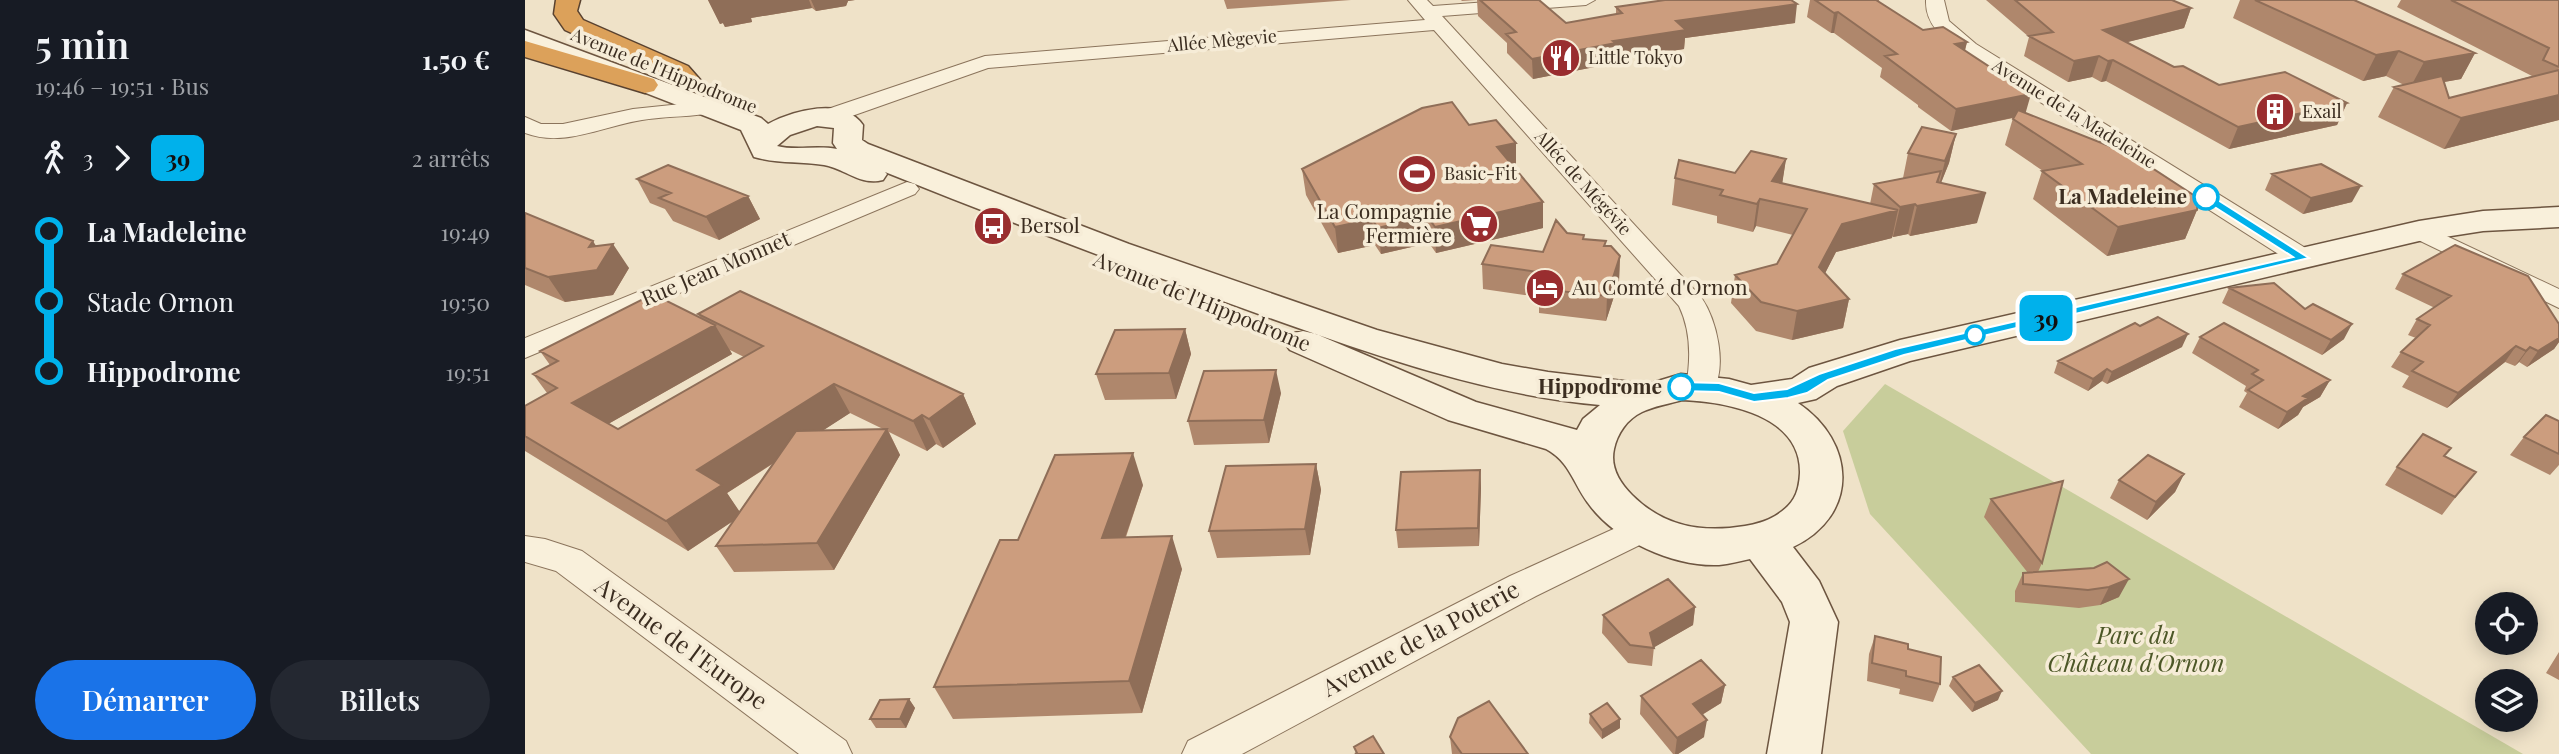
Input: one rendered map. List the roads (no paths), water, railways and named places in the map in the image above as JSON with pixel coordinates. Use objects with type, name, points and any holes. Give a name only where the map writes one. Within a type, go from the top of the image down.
[{"type":"highway","points":[[568,0],[563,9],[573,25],[679,72],[690,83]]},
{"type":"highway","points":[[525,49],[651,87]]},
{"type":"main road","name":"Avenue de l'Hippodrome","points":[[525,15],[768,114],[825,131],[858,150],[894,165],[1194,280],[1373,341],[1497,377],[1602,393],[1643,395]]},
{"type":"main road","name":"Avenue de l'Hippodrome","points":[[525,37],[756,127],[763,142],[762,146],[770,154],[825,131]]},
{"type":"main road","name":"Avenue de l'Hippodrome","points":[[825,131],[832,157],[907,189],[1175,290],[1462,411],[1561,439],[1574,446],[1591,470]]},
{"type":"main road","points":[[1754,397],[1802,390],[1823,377],[1866,361],[2420,231],[2483,220],[2559,217]]},
{"type":"main road","points":[[1805,431],[1803,422],[1806,405],[1866,361]]},
{"type":"main road","points":[[1701,386],[1754,397],[1783,412],[1805,431],[1816,448],[1821,463],[1820,493],[1804,518],[1779,536],[1743,546],[1702,547],[1660,538],[1642,529],[1608,502],[1591,470],[1590,454],[1601,425],[1612,413],[1643,395],[1661,389],[1701,386]]},
{"type":"main road","points":[[1762,541],[1802,594],[1814,622],[1794,754]]},
{"type":"street","name":"Allée Mègevie","points":[[825,131],[874,109],[1006,59],[1428,12],[1586,0]]},
{"type":"street","name":"Avenue de la Madeleine","points":[[1935,0],[1934,9],[1941,25],[1969,48],[2303,258]]},
{"type":"street","name":"Allée de Mégévie","points":[[1428,12],[1691,303],[1702,324],[1704,368],[1701,386]]},
{"type":"street","points":[[633,115],[658,95],[651,87]]},
{"type":"street","points":[[525,124],[536,130],[566,130],[633,115],[710,107]]},
{"type":"street","name":"Rue Jean Monnet","points":[[525,349],[907,189]]},
{"type":"street","points":[[2420,231],[2559,300]]},
{"type":"street","name":"Avenue de la Poterie","points":[[1203,754],[1523,586],[1642,529]]},
{"type":"street","name":"Avenue de l'Europe","points":[[525,549],[545,552],[569,561],[831,754]]},
{"type":"place","name":"Little Tokyo","points":[[1561,58]]},
{"type":"place","name":"Exail","points":[[2275,112]]},
{"type":"place","name":"Basic-Fit","points":[[1417,174]]},
{"type":"place","name":"La Madeleine","points":[[2206,197]]},
{"type":"place","name":"La Compagnie Fermière","points":[[1479,224]]},
{"type":"place","name":"Bersol","points":[[993,226]]},
{"type":"place","name":"Au Comté d'Ornon","points":[[1545,288]]},
{"type":"place","name":"Hippodrome","points":[[1681,387]]},
{"type":"park label","name":"Parc du Château d'Ornon","points":[[2136,650]]}]
